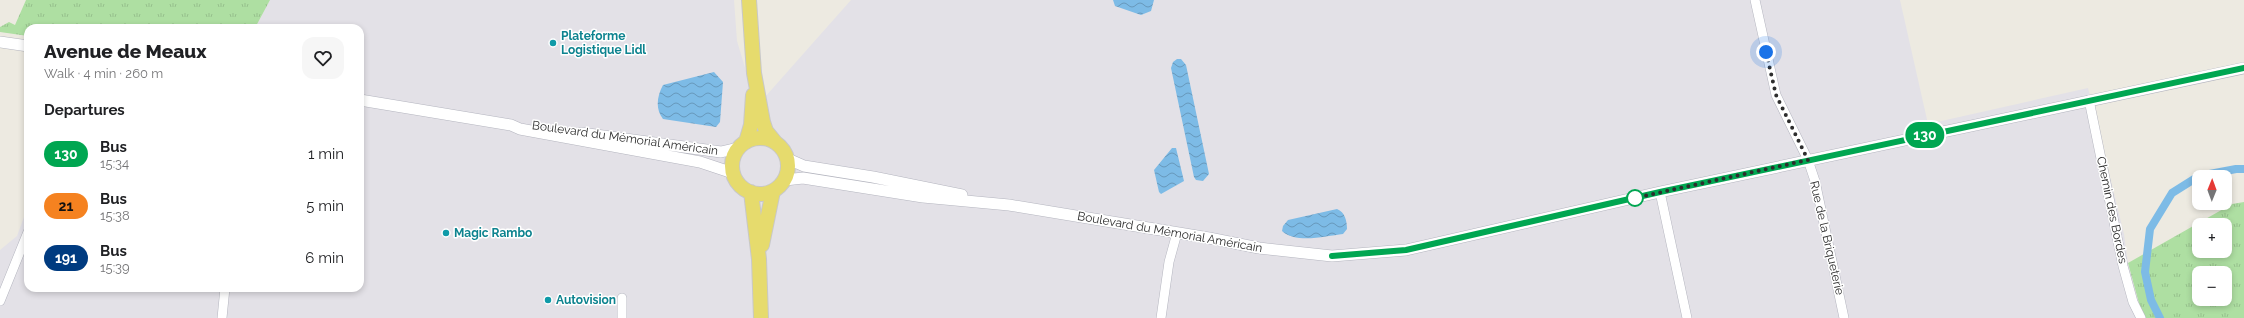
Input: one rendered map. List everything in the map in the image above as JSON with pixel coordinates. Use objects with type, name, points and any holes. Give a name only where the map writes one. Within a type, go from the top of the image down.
[{"type":"main road","points":[[749,0],[754,73],[763,122],[766,131],[785,152],[788,159],[785,180],[774,191],[766,193],[751,192],[740,185],[733,173],[733,160],[751,125],[754,73]]},
{"type":"main road","points":[[742,145],[760,138],[775,142]]},
{"type":"main road","points":[[759,259],[774,191]]},
{"type":"main road","points":[[751,192],[759,259],[761,318]]},
{"type":"street","name":"Rue de la Briqueterie","points":[[1755,0],[1776,95],[1808,160],[1815,181],[1844,318]]},
{"type":"street","points":[[0,42],[24,45]]},
{"type":"street","name":"Boulevard du Mémorial Américain","points":[[1009,205],[1259,248],[1332,256],[1406,250],[1660,192],[2244,68]]},
{"type":"street","name":"Chemin des Bordes","points":[[2089,100],[2123,266],[2133,302],[2141,318]]},
{"type":"street","name":"Boulevard du Mémorial Américain","points":[[364,101],[511,125],[520,129],[700,162],[733,173]]},
{"type":"street","name":"Boulevard du Mémorial Américain","points":[[511,125],[521,124],[721,152],[742,145]]},
{"type":"street","points":[[788,159],[804,166],[928,187],[1009,205]]},
{"type":"street","points":[[785,180],[803,178],[923,197],[1009,205]]},
{"type":"street","points":[[1660,192],[1687,318]]},
{"type":"street","points":[[1161,318],[1169,262],[1177,233]]},
{"type":"street","points":[[0,301],[24,242]]},
{"type":"street","points":[[222,318],[225,292]]},
{"type":"street","points":[[622,298],[622,318]]},
{"type":"shaded area","points":[[270,0],[734,0],[737,41],[749,81],[748,97],[765,97],[851,0],[1900,0],[1928,124],[2088,88],[2124,234],[2128,263],[2143,318],[0,318],[0,250],[17,236],[24,217],[24,292],[364,292],[364,24],[257,24]]},
{"type":"green space","points":[[26,0],[270,0],[257,24],[24,24],[24,35],[0,32],[0,27],[9,22],[15,25]]},
{"type":"green space","points":[[2244,202],[2244,318],[2143,318],[2128,263],[2192,227],[2192,258],[2232,258],[2232,218],[2207,218],[2221,210],[2232,210],[2232,204]]},
{"type":"water","points":[[1113,0],[1154,0],[1151,11],[1141,15],[1115,6]]},
{"type":"water","points":[[1177,59],[1181,59],[1186,65],[1209,174],[1203,181],[1196,180],[1194,177],[1171,68],[1173,62]]},
{"type":"water","points":[[714,72],[723,82],[720,122],[716,127],[663,119],[660,115],[658,102],[659,94],[663,85]]},
{"type":"water","points":[[1172,148],[1176,148],[1184,181],[1161,194],[1159,192],[1154,170]]},
{"type":"water","points":[[1337,209],[1342,212],[1346,220],[1347,229],[1343,234],[1303,238],[1288,235],[1282,231],[1283,226],[1288,220]]},
{"type":"waterway","points":[[2160,318],[2151,300],[2145,272],[2150,229],[2172,193],[2199,176],[2236,169],[2244,169]]},
{"type":"bus line","name":"130","points":[[1332,256],[1406,250],[1660,192],[2244,68]]},
{"type":"place","name":"Plateforme Logistique Lidl","points":[[553,43]]},
{"type":"place","name":"Magic Rambo","points":[[446,233]]},
{"type":"place","name":"Autovision","points":[[548,300]]},
{"type":"route","points":[[1635,198],[1630,199],[1808,160],[1776,95],[1771,79],[1766,52]]}]
